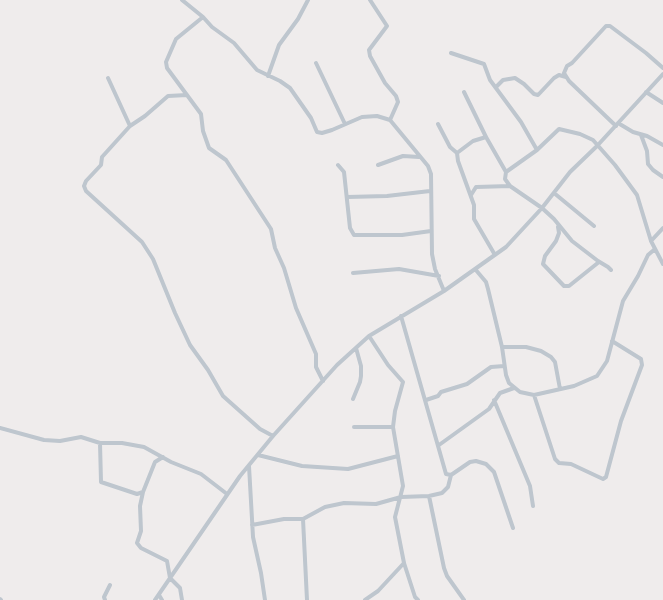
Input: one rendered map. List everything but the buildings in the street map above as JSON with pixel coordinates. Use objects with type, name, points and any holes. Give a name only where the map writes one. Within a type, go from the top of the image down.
[{"type":"street","points":[[183,0],[212,27],[234,43],[257,70],[290,88],[311,118],[318,132],[327,131],[362,117],[377,116],[390,120],[419,157],[428,166],[431,174],[430,191],[432,254],[435,269],[444,291]]},
{"type":"street","points":[[268,76],[278,45],[298,19],[308,0]]},
{"type":"street","points":[[370,0],[387,26],[369,50],[370,56],[398,102],[390,120]]},
{"type":"street","points":[[203,17],[176,39],[166,62],[167,68],[201,114],[203,131],[209,148],[226,160],[270,229],[296,308],[316,354],[316,367],[323,381]]},
{"type":"street","points":[[566,77],[564,73],[567,66],[572,63],[606,26],[610,26],[663,68]]},
{"type":"street","points":[[451,54],[484,64],[486,74],[521,122],[537,150]]},
{"type":"street","points":[[316,63],[345,124]]},
{"type":"street","points":[[155,600],[227,494],[273,436],[323,381],[368,336],[444,291],[495,255],[518,236],[570,172],[598,146],[663,74]]},
{"type":"street","points":[[496,87],[503,80],[515,78],[524,84],[534,94],[538,94],[554,78],[559,75],[566,77],[617,124],[663,145]]},
{"type":"street","points":[[108,78],[130,126]]},
{"type":"street","points":[[464,92],[486,137],[506,172],[505,179],[510,186],[542,208],[554,219],[558,227],[559,233],[556,241],[545,256],[542,264],[564,286],[569,286],[599,262]]},
{"type":"street","points":[[646,92],[663,103]]},
{"type":"street","points":[[187,95],[168,96],[145,116],[130,126],[102,157],[101,165],[86,181],[84,186],[86,191],[142,242],[153,259],[190,345],[208,370],[223,396],[260,429],[273,436]]},
{"type":"street","points":[[438,124],[450,147],[457,153],[474,205],[474,219],[495,255]]},
{"type":"street","points":[[506,172],[537,150],[559,130],[580,134],[593,140],[615,165],[637,195],[651,241],[663,264]]},
{"type":"street","points":[[641,135],[647,151],[648,164],[653,170],[663,177]]},
{"type":"street","points":[[457,153],[473,141],[486,137]]},
{"type":"street","points":[[378,164],[403,156],[419,157]]},
{"type":"street","points":[[338,165],[344,172],[348,197],[350,228],[354,235],[402,235],[431,231]]},
{"type":"street","points":[[467,185],[476,187],[510,186]]},
{"type":"street","points":[[471,196],[476,187]]},
{"type":"street","points":[[348,197],[387,196],[430,191]]},
{"type":"street","points":[[554,193],[594,226]]},
{"type":"street","points":[[558,227],[572,241],[611,270]]},
{"type":"street","points":[[651,241],[663,228]]},
{"type":"street","points":[[475,269],[486,282],[502,347],[504,366],[508,379],[514,388],[520,392],[534,395],[574,386],[597,376],[607,361],[623,301],[638,276],[648,255],[655,249]]},
{"type":"street","points":[[353,273],[399,270],[439,276]]},
{"type":"street","points":[[401,316],[439,445],[446,474],[452,475]]},
{"type":"street","points":[[368,336],[388,365],[403,382],[395,411],[393,427],[403,486],[395,517],[404,563],[415,597],[418,600]]},
{"type":"street","points":[[534,395],[555,459],[559,463],[571,464],[603,479],[606,477],[621,421],[642,365],[641,359],[612,341]]},
{"type":"street","points":[[502,347],[526,347],[541,351],[551,357],[555,362],[560,389]]},
{"type":"street","points":[[353,399],[361,376],[361,366],[356,348]]},
{"type":"street","points":[[426,400],[438,396],[441,392],[468,384],[491,366],[504,366]]},
{"type":"street","points":[[439,445],[488,409],[500,393],[514,388]]},
{"type":"street","points":[[494,400],[530,486],[533,506]]},
{"type":"street","points":[[354,427],[393,427]]},
{"type":"street","points":[[0,428],[44,440],[60,441],[81,437],[100,443],[122,443],[144,447],[201,474],[227,494]]},
{"type":"street","points":[[100,443],[101,482],[137,494],[143,492]]},
{"type":"street","points":[[258,455],[302,466],[348,469],[398,456]]},
{"type":"street","points":[[163,457],[155,462],[143,492],[140,506],[141,531],[138,546],[167,561],[170,578],[180,588],[182,600]]},
{"type":"street","points":[[252,526],[284,519],[303,519],[325,506],[344,503],[376,504],[401,496],[429,496],[442,493],[448,487],[452,475],[470,462],[476,461],[486,464],[494,472],[514,528]]},
{"type":"street","points":[[249,466],[252,526],[264,600]]},
{"type":"street","points":[[429,496],[444,568],[447,576],[464,600]]},
{"type":"street","points":[[303,519],[307,600]]},
{"type":"street","points":[[365,600],[378,591],[404,563]]},
{"type":"street","points":[[105,600],[104,597],[110,586]]},
{"type":"street","points":[[159,594],[162,600]]}]
